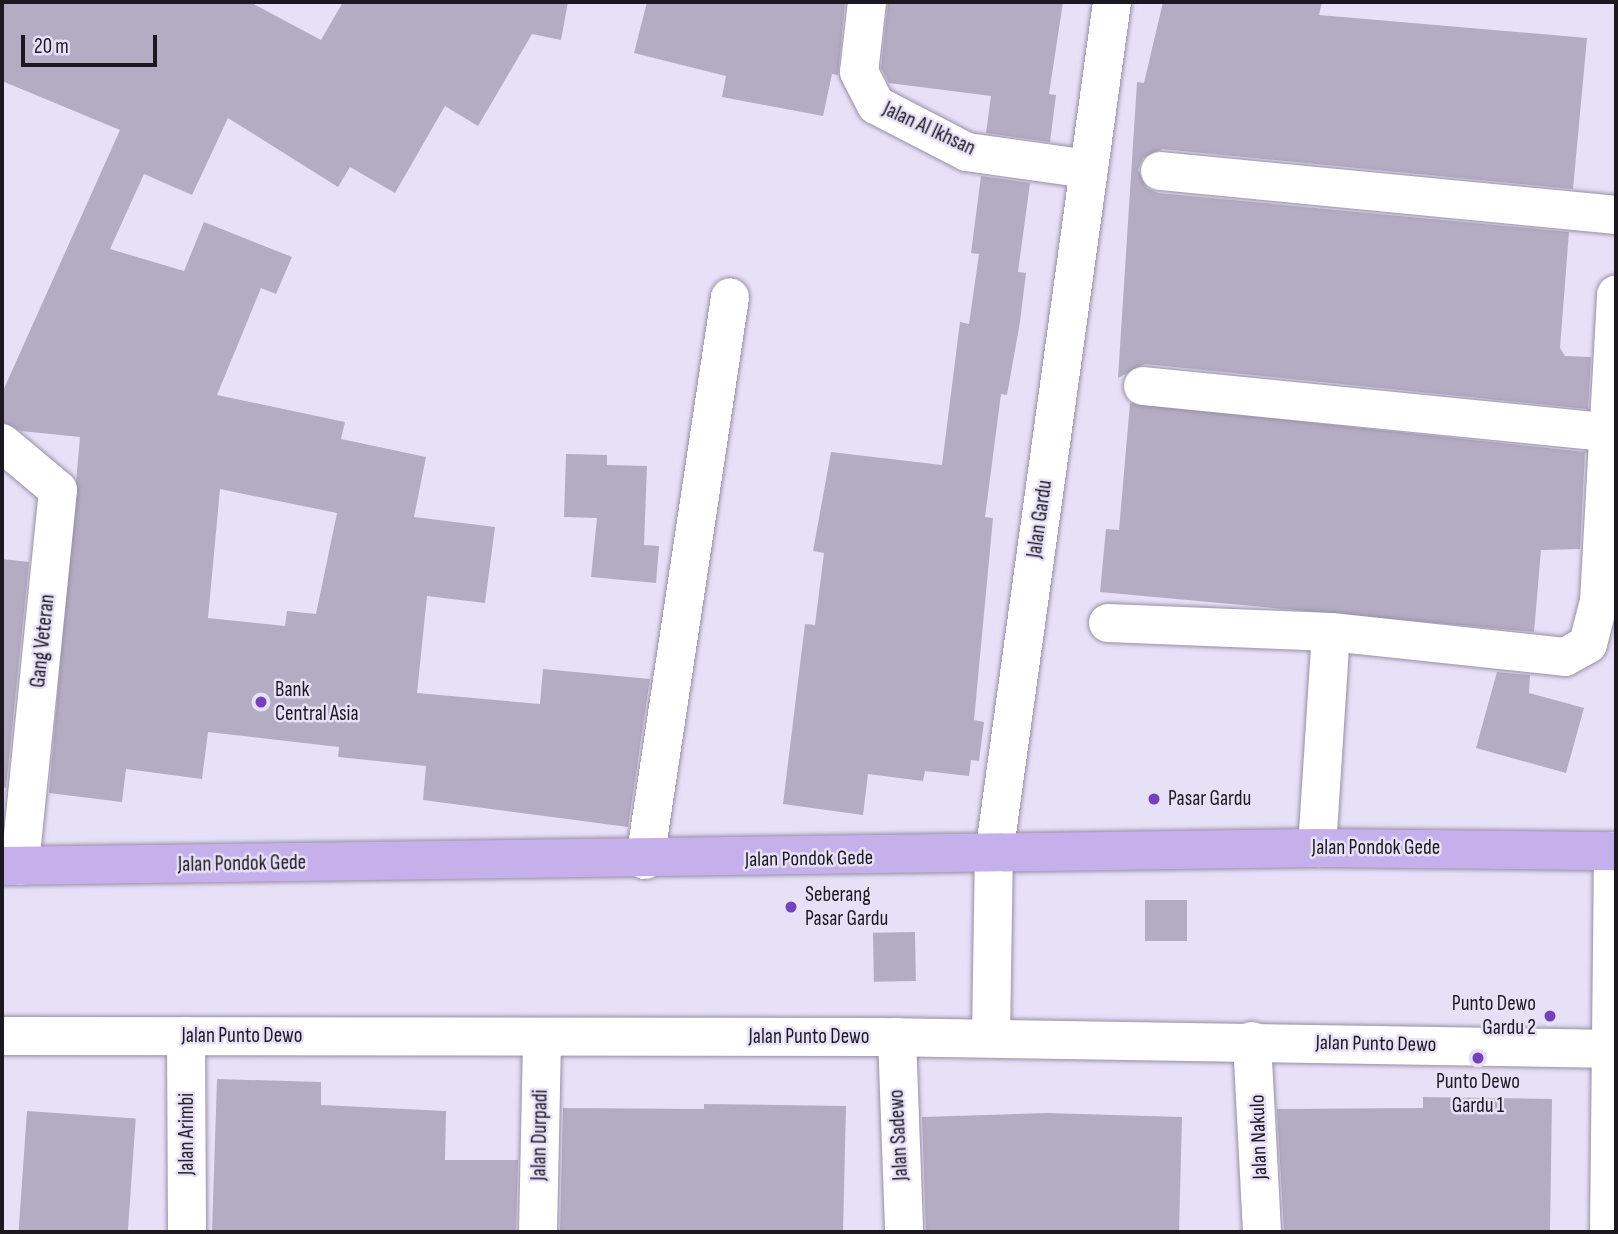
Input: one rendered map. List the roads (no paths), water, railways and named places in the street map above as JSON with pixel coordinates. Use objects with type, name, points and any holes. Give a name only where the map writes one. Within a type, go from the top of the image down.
[{"type":"main road","name":"Jalan Pondok Gede","points":[[11,866],[645,860],[1317,848],[1614,851]]},
{"type":"street","name":"Jalan Al Ikhsan","points":[[867,2],[859,72],[876,105],[967,152],[1088,169]]},
{"type":"street","name":"Jalan Gardu","points":[[991,1038],[994,855],[1112,2]]},
{"type":"street","points":[[1160,172],[1616,215]]},
{"type":"street","points":[[1108,623],[1331,632],[1565,657],[1588,644],[1598,609],[1616,294]]},
{"type":"street","points":[[645,860],[730,297]]},
{"type":"street","points":[[1143,386],[1610,433]]},
{"type":"street","name":"Gang Veteran","points":[[2,443],[58,489],[11,866]]},
{"type":"street","points":[[1317,848],[1331,632]]},
{"type":"street","points":[[1609,1232],[1614,1049],[1614,851]]},
{"type":"street","name":"Jalan Arimbi","points":[[186,1036],[187,1232]]},
{"type":"street","name":"Jalan Punto Dewo","points":[[2,1037],[897,1037],[1614,1049]]},
{"type":"street","name":"Jalan Sadewo","points":[[897,1037],[904,1232]]},
{"type":"street","name":"Jalan Durpadi","points":[[538,1232],[542,1038]]},
{"type":"street","name":"Jalan Nakulo","points":[[1252,1041],[1262,1232]]},
{"type":"place","name":"Bank Central Asia","points":[[261,702]]},
{"type":"place","name":"Pasar Gardu","points":[[1154,799]]},
{"type":"place","name":"Seberang Pasar Gardu","points":[[791,907]]},
{"type":"place","name":"Punto Dewo Gardu 2","points":[[1550,1016]]},
{"type":"place","name":"Punto Dewo Gardu 1","points":[[1478,1058]]}]
